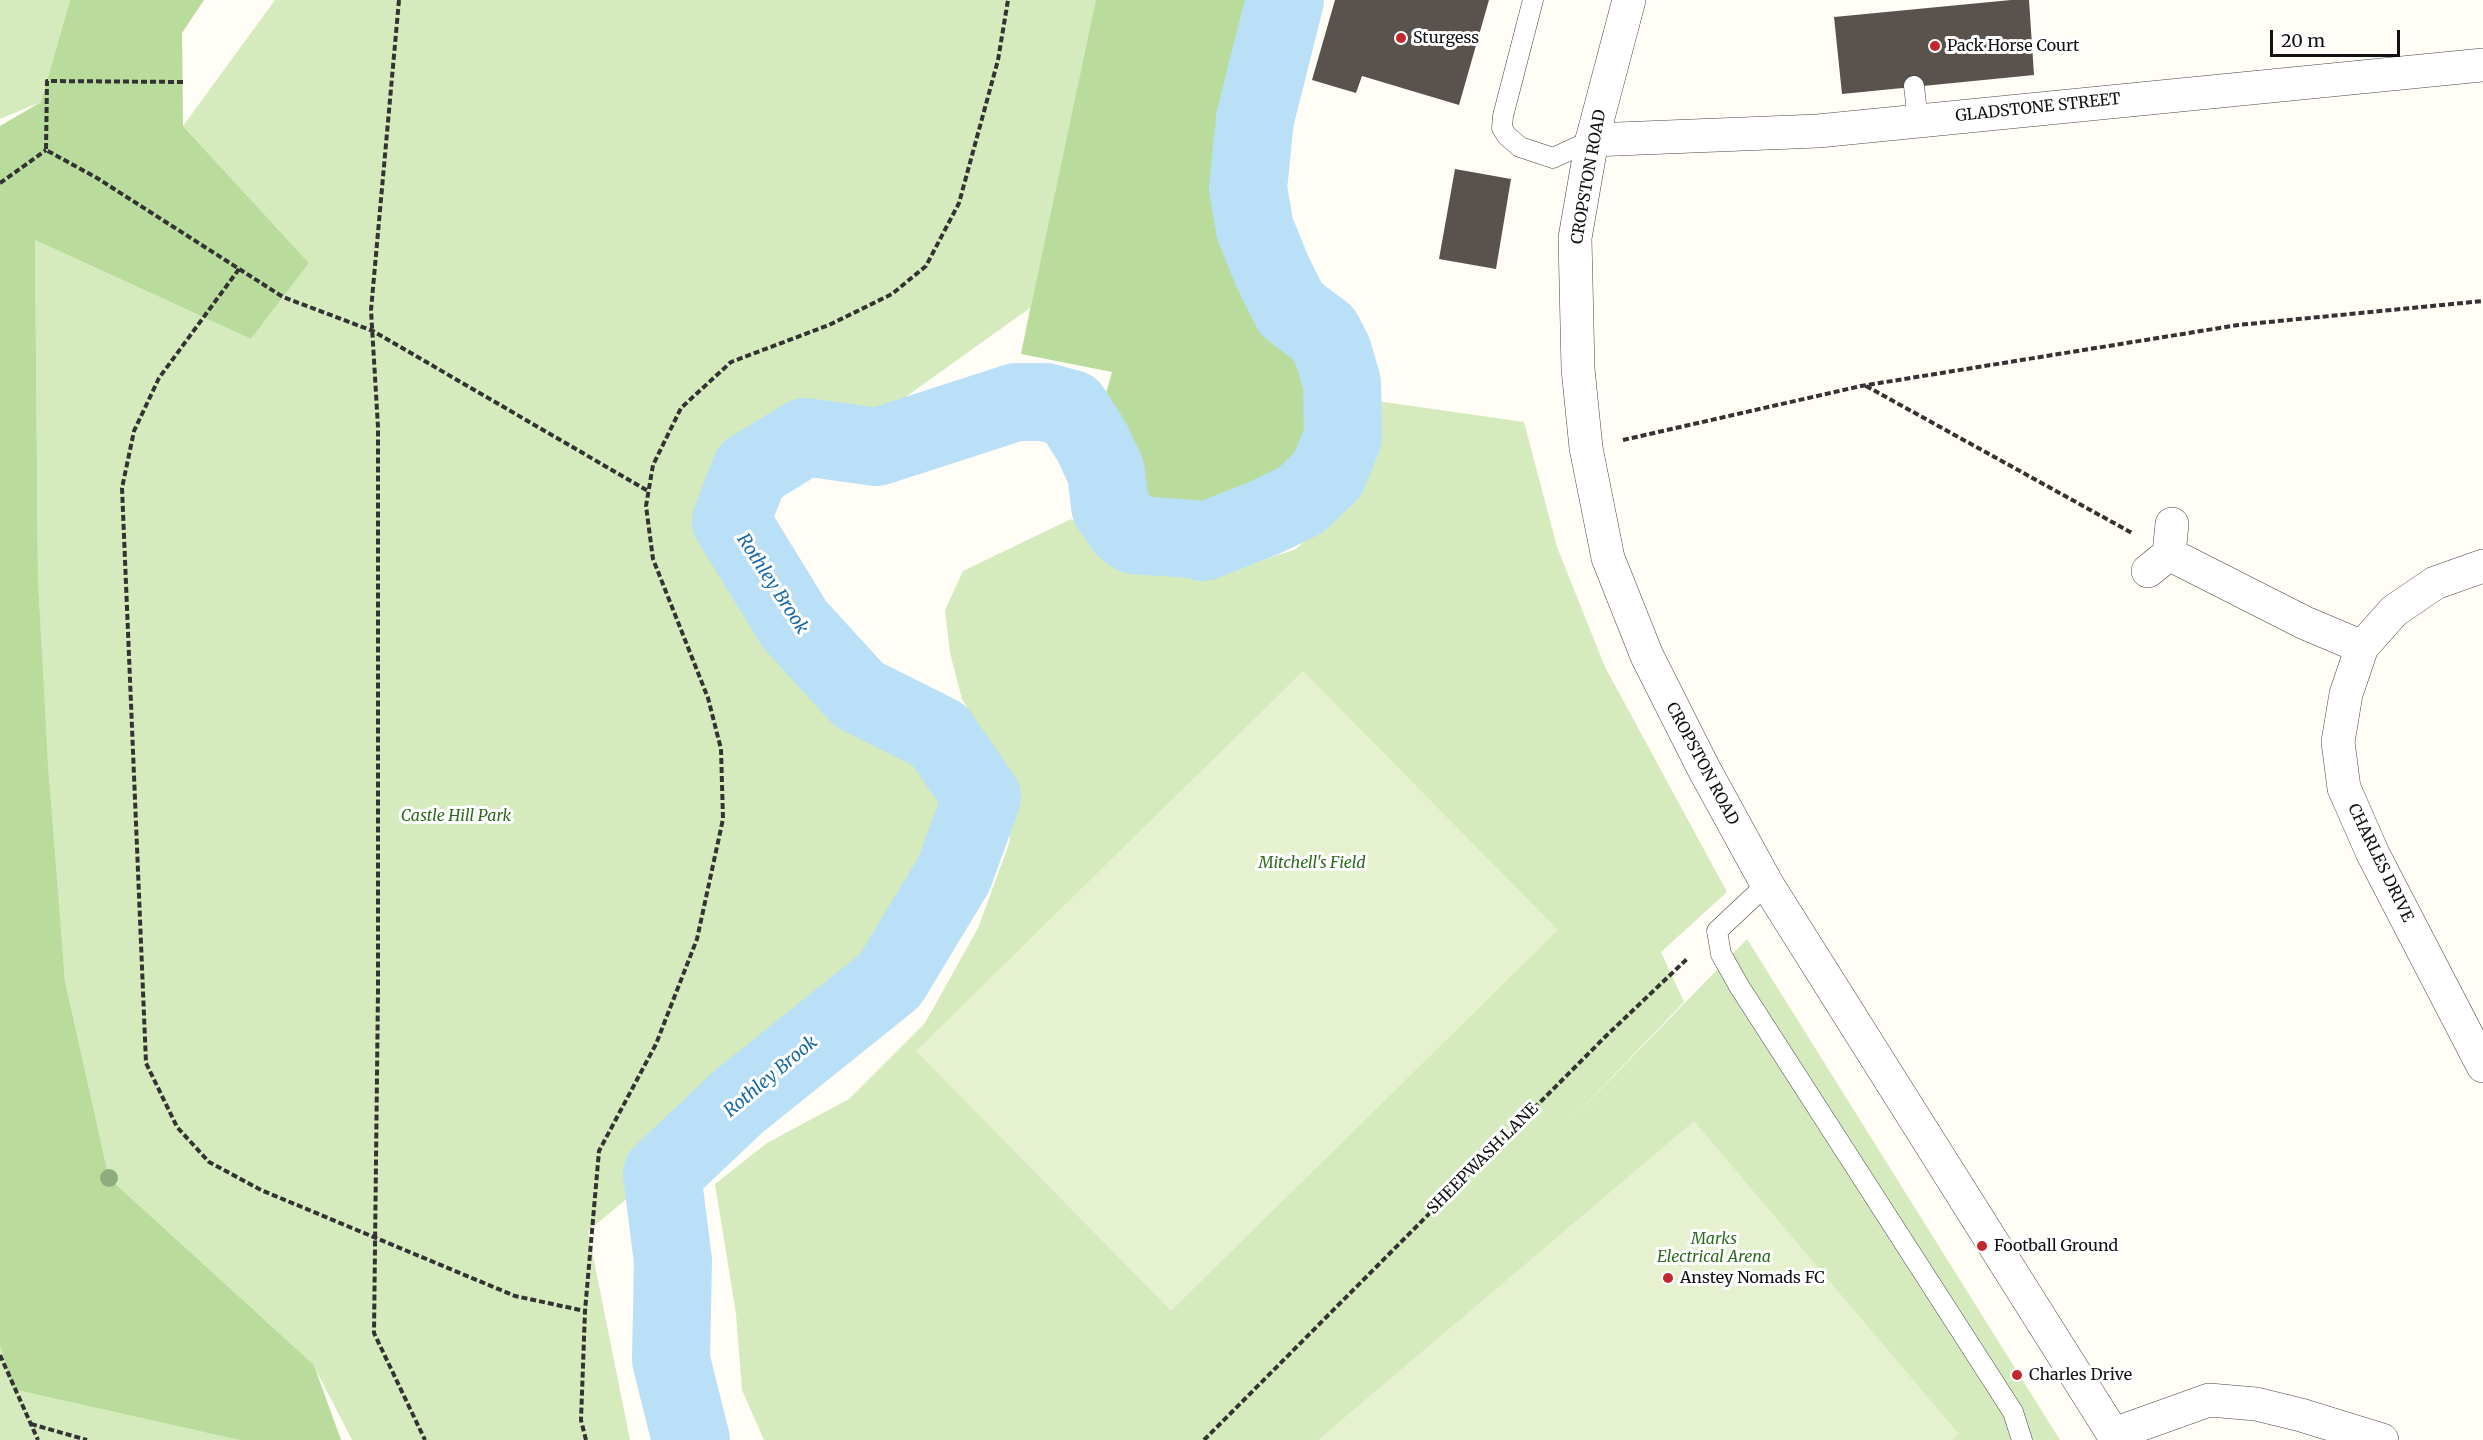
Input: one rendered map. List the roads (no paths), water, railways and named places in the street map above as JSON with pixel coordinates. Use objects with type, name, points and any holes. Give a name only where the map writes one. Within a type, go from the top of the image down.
[{"type":"street","name":"CROPSTON ROAD","points":[[1629,0],[1592,140],[1575,238],[1578,369],[1586,448],[1608,558],[1647,656],[1704,769],[1767,884],[2116,1437]]},
{"type":"street","name":"GLADSTONE STREET","points":[[1592,140],[1818,131],[2483,65]]},
{"type":"street","points":[[2163,550],[2305,623],[2362,647]]},
{"type":"street","name":"CHARLES DRIVE","points":[[2483,566],[2435,583],[2394,611],[2362,647],[2346,694],[2338,742],[2344,788],[2373,854],[2483,1066]]},
{"type":"street","points":[[2116,1437],[2209,1400],[2256,1404],[2382,1440]]},
{"type":"lane","points":[[1533,0],[1503,116],[1502,128],[1507,136],[1520,147],[1553,158],[1592,140]]},
{"type":"lane","points":[[1914,86],[1918,121]]},
{"type":"lane","points":[[1767,884],[1717,931],[1721,954],[1739,986],[2013,1412],[2022,1440]]},
{"type":"waterway","name":"Rothley Brook","points":[[691,1440],[671,1360],[673,1261],[662,1174],[738,1102],[890,980],[954,874],[982,797],[939,735],[859,695],[795,625],[731,521],[750,471],[805,437],[877,447],[1016,402],[1045,402],[1071,409],[1092,442],[1106,472],[1110,506],[1125,528],[1134,535],[1207,540],[1203,542],[1264,518],[1301,500],[1328,474],[1343,437],[1342,383],[1333,352],[1323,333],[1291,309],[1273,273],[1255,229],[1248,188],[1255,119],[1285,0]]},
{"type":"place","name":"Sturgess","points":[[1401,38]]},
{"type":"place","name":"Pack Horse Court","points":[[1935,46]]},
{"type":"place","name":"Football Ground","points":[[1982,1246]]},
{"type":"place","name":"Anstey Nomads FC","points":[[1668,1278]]},
{"type":"place","name":"Charles Drive","points":[[2017,1375]]},
{"type":"park label","name":"Castle Hill Park","points":[[456,816]]},
{"type":"park label","name":"Mitchell's Field","points":[[1312,863]]},
{"type":"park label","name":"Marks Electrical Arena","points":[[1714,1248]]}]
